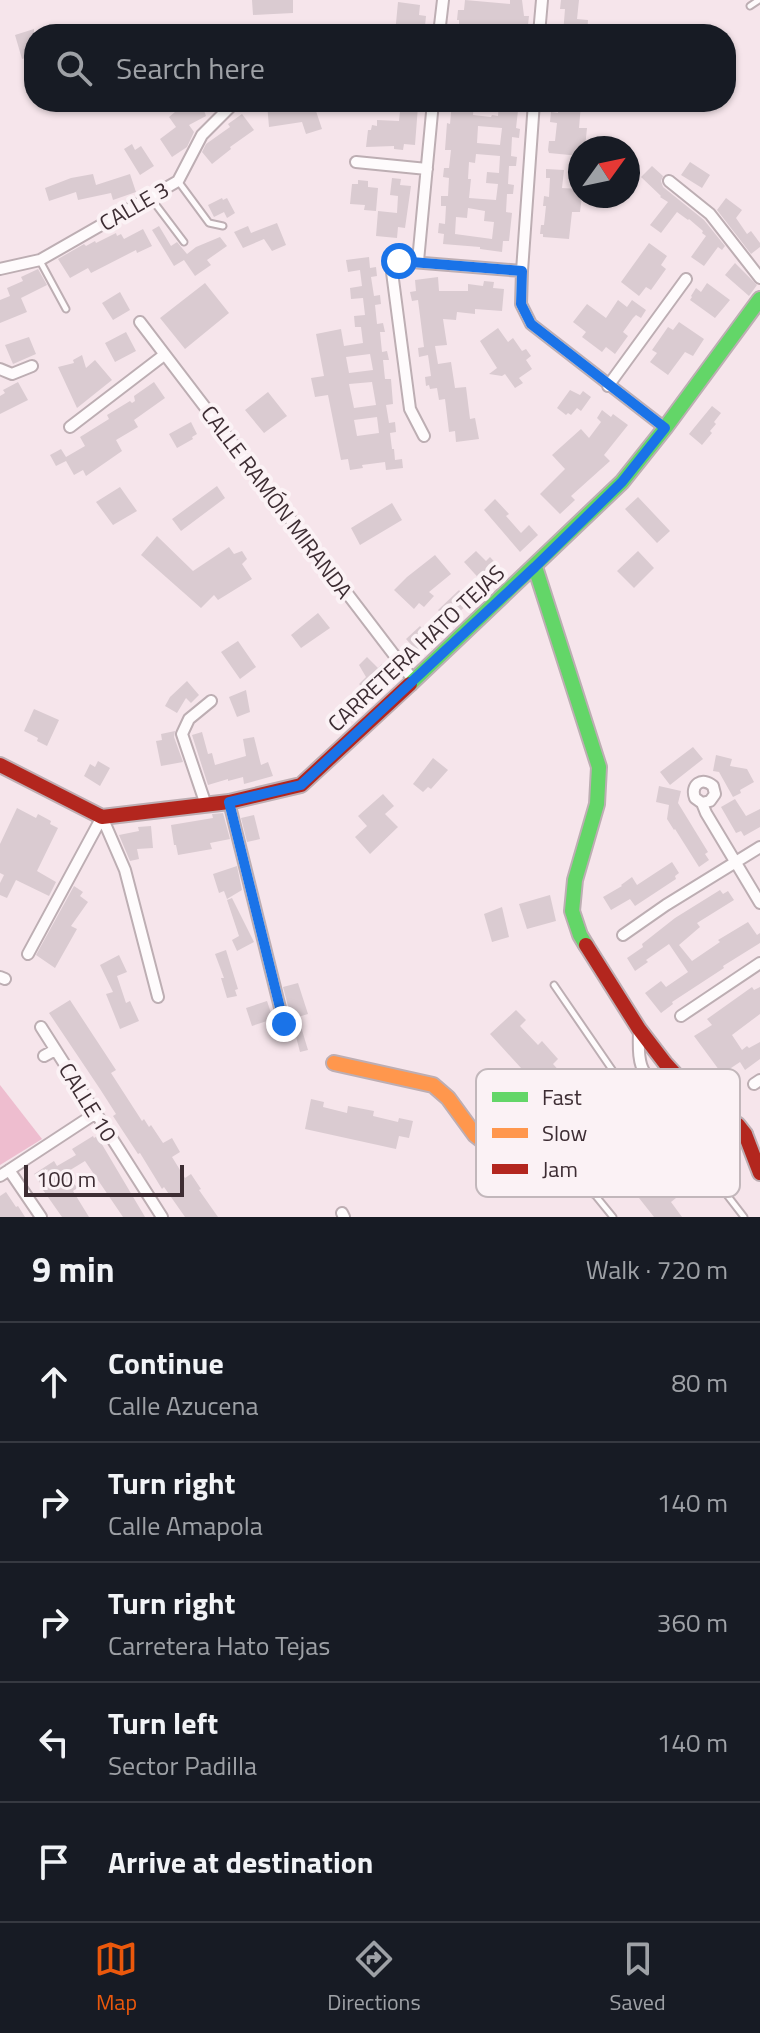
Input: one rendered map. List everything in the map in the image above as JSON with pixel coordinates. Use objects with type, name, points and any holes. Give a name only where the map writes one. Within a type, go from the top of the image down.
[{"type":"street","points":[[440,24],[443,0]]},
{"type":"street","points":[[540,24],[542,0]]},
{"type":"street","name":"CALLE 3","points":[[0,269],[40,260],[178,181],[202,135],[225,112]]},
{"type":"street","points":[[418,261],[432,112]]},
{"type":"street","points":[[533,112],[521,304],[531,324],[665,428]]},
{"type":"street","points":[[356,162],[427,169]]},
{"type":"street","points":[[669,181],[710,214],[760,278]]},
{"type":"street","points":[[424,436],[410,409],[392,272],[399,261],[522,271]]},
{"type":"street","points":[[608,386],[686,279]]},
{"type":"street","name":"CARRETERA HATO TEJAS","points":[[102,817],[229,802],[301,785],[622,482],[760,299]]},
{"type":"street","name":"CALLE RAMÓN MIRANDA","points":[[140,322],[414,681]]},
{"type":"street","points":[[70,427],[164,355]]},
{"type":"street","points":[[0,369],[12,374],[32,366]]},
{"type":"street","points":[[535,567],[599,767],[597,804],[575,880],[572,911],[580,935],[639,1029],[670,1069]]},
{"type":"street","points":[[206,805],[182,734],[189,719],[211,701]]},
{"type":"street","points":[[0,765],[102,817],[125,870],[158,997]]},
{"type":"street","points":[[229,802],[284,1024]]},
{"type":"street","points":[[702,803],[760,903]]},
{"type":"street","points":[[28,954],[102,817]]},
{"type":"street","points":[[623,935],[760,847]]},
{"type":"street","points":[[681,1016],[760,963]]},
{"type":"street","name":"CALLE 10","points":[[41,1027],[162,1217]]},
{"type":"street","points":[[639,1029],[643,1069]]},
{"type":"street","points":[[44,1056],[55,1050]]},
{"type":"street","points":[[334,1063],[433,1085],[448,1098],[476,1136]]},
{"type":"street","points":[[41,1217],[5,1173],[96,1113]]},
{"type":"street","points":[[740,1128],[760,1173]]},
{"type":"street","points":[[740,1136],[745,1134]]},
{"type":"lane","points":[[750,6],[759,0]]},
{"type":"lane","points":[[178,181],[209,223],[223,226]]},
{"type":"lane","points":[[149,196],[184,242]]},
{"type":"lane","points":[[40,260],[66,309]]},
{"type":"lane","points":[[554,985],[612,1069]]},
{"type":"lane","points":[[597,1197],[613,1217]]},
{"type":"lane","points":[[729,1197],[744,1217]]},
{"type":"shaded area","points":[[0,1085],[42,1139],[0,1165]]},
{"type":"building","points":[[252,0],[293,0],[293,13],[253,15]]},
{"type":"building","points":[[465,0],[510,4],[510,0],[522,0],[524,16],[529,16],[528,24],[459,24],[458,10],[464,10]]},
{"type":"building","points":[[561,0],[579,0],[577,19],[588,20],[588,24],[564,24],[565,9],[560,9]]},
{"type":"building","points":[[398,2],[420,5],[419,15],[426,16],[425,24],[396,24]]},
{"type":"building","points":[[24,32],[24,58],[22,59],[15,35]]},
{"type":"building","points":[[175,112],[205,112],[206,116],[189,125],[194,132],[187,147],[172,157],[160,139],[176,127],[169,117]]},
{"type":"building","points":[[268,112],[316,112],[322,129],[306,134],[302,122],[269,127]]},
{"type":"building","points":[[400,112],[418,112],[415,145],[404,144],[403,150],[394,149],[394,146],[366,147],[368,130],[372,125],[377,126],[377,120],[399,121]]},
{"type":"building","points":[[451,112],[473,112],[473,115],[491,117],[498,116],[498,112],[518,112],[516,128],[520,129],[519,138],[512,137],[511,156],[517,157],[516,166],[509,166],[508,184],[514,185],[513,194],[507,194],[506,212],[512,213],[509,241],[503,241],[502,252],[443,244],[444,234],[438,233],[439,223],[445,224],[446,206],[441,206],[441,196],[448,196],[449,178],[443,177],[444,168],[449,168],[451,150],[445,150],[447,123],[450,124]],"holes":[[[478,126],[502,128],[500,145],[477,143]],[[476,154],[500,156],[499,173],[487,172],[486,183],[498,184],[496,200],[469,198],[469,162],[475,163]],[[468,208],[485,211],[484,221],[494,222],[492,239],[455,234],[456,217],[467,218]]]},
{"type":"building","points":[[551,112],[580,112],[579,128],[587,128],[586,136],[568,136],[568,155],[549,153],[549,141],[555,141],[557,123],[550,122]]},
{"type":"building","points":[[242,114],[254,130],[212,164],[202,152],[206,144]]},
{"type":"building","points":[[132,144],[135,150],[141,146],[154,166],[140,175],[124,149]]},
{"type":"building","points":[[690,162],[710,175],[702,188],[681,175]]},
{"type":"building","points":[[652,166],[663,176],[663,187],[704,220],[725,246],[722,250],[718,247],[704,266],[691,257],[706,236],[689,219],[677,212],[661,233],[650,225],[668,202],[641,177]]},
{"type":"building","points":[[546,169],[564,170],[562,188],[568,188],[568,208],[580,208],[580,212],[572,212],[569,239],[543,237],[540,234],[546,206],[543,206],[544,196],[549,197],[550,178],[546,178]]},
{"type":"building","points":[[93,174],[96,185],[130,174],[136,192],[113,200],[111,193],[78,200],[76,192],[49,201],[45,188]]},
{"type":"building","points":[[392,178],[401,179],[400,185],[411,186],[405,228],[398,227],[397,238],[376,236],[378,211],[397,213],[398,196],[390,195]]},
{"type":"building","points":[[358,180],[368,181],[368,187],[378,188],[376,211],[364,210],[365,205],[350,204],[352,184],[358,184]]},
{"type":"building","points":[[227,198],[235,213],[227,218],[224,212],[214,217],[208,205]]},
{"type":"building","points":[[726,198],[742,210],[736,218],[747,234],[751,231],[760,243],[760,247],[751,254],[717,210]]},
{"type":"building","points":[[277,223],[286,245],[272,251],[264,239],[243,248],[234,232],[248,226],[251,233]]},
{"type":"building","points":[[159,226],[171,246],[177,242],[187,254],[220,237],[227,246],[207,260],[211,265],[195,276],[184,260],[174,266],[152,230]]},
{"type":"building","points":[[143,229],[152,246],[137,253],[136,250],[91,273],[88,268],[70,278],[58,259],[84,244],[96,243],[116,233],[124,239]]},
{"type":"building","points":[[649,243],[667,256],[661,265],[666,269],[651,290],[646,287],[639,296],[621,282]]},
{"type":"building","points":[[369,257],[370,268],[376,267],[377,276],[371,277],[374,296],[380,295],[381,304],[375,305],[377,324],[383,323],[385,332],[380,332],[382,352],[387,351],[389,360],[383,360],[385,379],[391,379],[393,404],[386,405],[389,423],[395,422],[396,432],[390,433],[392,449],[395,460],[402,459],[403,468],[386,470],[385,462],[350,470],[348,459],[341,460],[328,395],[315,397],[311,378],[324,376],[316,334],[341,329],[344,346],[363,343],[361,327],[355,327],[354,316],[365,315],[363,298],[351,299],[350,288],[362,286],[360,270],[348,272],[346,260]],"holes":[[[370,354],[373,370],[349,373],[346,357]],[[372,382],[376,405],[354,408],[349,384]],[[377,417],[379,433],[357,436],[354,420]]]},
{"type":"building","points":[[735,263],[757,285],[749,296],[725,275]]},
{"type":"building","points":[[38,269],[47,285],[21,298],[27,312],[0,323],[0,300],[10,296],[7,288]]},
{"type":"building","points":[[438,277],[439,291],[468,291],[468,284],[483,286],[484,281],[494,282],[493,288],[504,289],[502,311],[475,309],[475,314],[457,312],[456,320],[443,319],[447,345],[435,346],[438,364],[451,362],[455,388],[466,387],[470,419],[475,418],[479,439],[456,442],[455,431],[449,432],[445,399],[439,400],[437,388],[426,386],[425,377],[431,376],[428,355],[419,357],[418,348],[424,347],[418,300],[412,301],[410,292],[416,291],[415,280]]},
{"type":"building","points":[[205,283],[229,313],[185,349],[160,318]]},
{"type":"building","points":[[707,283],[730,300],[715,318],[690,300],[696,288],[701,292]]},
{"type":"building","points":[[120,292],[130,310],[113,320],[102,303]]},
{"type":"building","points":[[618,300],[627,307],[632,300],[646,310],[641,318],[636,315],[623,332],[628,336],[615,354],[606,347],[602,352],[582,337],[586,332],[573,322],[587,304],[606,318]]},
{"type":"building","points":[[679,322],[704,339],[693,356],[685,352],[668,375],[650,362],[657,353],[652,350],[668,327],[673,330]]},
{"type":"building","points":[[498,328],[508,342],[513,338],[522,351],[526,349],[531,356],[526,360],[532,369],[519,378],[523,383],[515,388],[505,374],[489,374],[497,368],[480,341]]},
{"type":"building","points":[[126,332],[136,351],[115,362],[105,343]]},
{"type":"building","points":[[29,337],[36,354],[13,364],[5,345]]},
{"type":"building","points":[[82,355],[86,368],[95,360],[112,380],[77,408],[58,367],[74,363],[73,360]]},
{"type":"building","points":[[18,382],[28,400],[0,414],[3,390]]},
{"type":"building","points":[[154,382],[165,398],[134,420],[138,427],[116,440],[122,451],[86,476],[83,470],[74,475],[66,461],[56,466],[50,455],[61,449],[66,457],[85,446],[80,437],[109,419],[107,415],[135,401],[134,396]]},
{"type":"building","points":[[570,390],[580,395],[583,391],[591,397],[581,411],[577,408],[571,415],[566,415],[557,408]]},
{"type":"building","points":[[268,392],[287,416],[264,433],[245,410]]},
{"type":"building","points":[[712,406],[721,413],[714,422],[712,433],[702,445],[689,434]]},
{"type":"building","points":[[602,410],[628,425],[604,455],[610,461],[571,496],[575,500],[560,514],[540,494],[565,469],[552,455],[581,429],[589,438],[601,422],[597,418]]},
{"type":"building","points":[[191,422],[197,434],[177,448],[169,434]]},
{"type":"building","points":[[217,486],[225,498],[181,531],[172,519]]},
{"type":"building","points":[[120,487],[137,511],[113,525],[96,502]]},
{"type":"building","points":[[638,497],[670,531],[657,543],[625,509]]},
{"type":"building","points":[[495,499],[521,533],[529,525],[538,535],[520,552],[484,510]]},
{"type":"building","points":[[392,503],[402,520],[360,545],[351,528]]},
{"type":"building","points":[[157,536],[193,571],[229,547],[234,554],[242,551],[247,559],[242,564],[252,579],[218,600],[214,595],[201,608],[141,555]]},
{"type":"building","points":[[476,551],[486,561],[490,557],[500,568],[484,584],[464,562]]},
{"type":"building","points":[[638,551],[654,568],[634,588],[617,571]]},
{"type":"building","points":[[435,555],[451,574],[429,592],[434,596],[424,607],[419,603],[414,609],[394,590]]},
{"type":"building","points":[[459,590],[470,602],[447,620],[438,610]]},
{"type":"building","points":[[318,613],[330,628],[301,648],[291,635]]},
{"type":"building","points":[[420,626],[431,638],[417,651],[406,639]]},
{"type":"building","points":[[238,641],[256,667],[240,679],[221,652]]},
{"type":"building","points":[[367,657],[378,668],[382,664],[394,677],[371,696],[359,684],[366,677],[359,665]]},
{"type":"building","points":[[187,681],[199,695],[191,703],[186,698],[177,713],[165,706]]},
{"type":"building","points":[[246,690],[250,712],[237,717],[229,697]]},
{"type":"building","points":[[34,709],[59,720],[47,746],[24,731]]},
{"type":"building","points":[[175,731],[174,737],[183,762],[161,766],[156,741],[162,740],[161,734]]},
{"type":"building","points":[[202,732],[208,754],[212,753],[215,765],[246,756],[243,739],[254,737],[261,765],[268,762],[273,776],[244,784],[243,777],[208,785],[192,735]]},
{"type":"building","points":[[693,747],[703,759],[670,785],[660,772]]},
{"type":"building","points":[[716,755],[732,759],[730,766],[747,769],[754,782],[733,797],[719,772],[713,771]]},
{"type":"building","points":[[433,758],[448,770],[431,789],[428,787],[423,792],[413,784]]},
{"type":"building","points":[[98,761],[110,768],[100,786],[84,776],[90,764],[95,767]]},
{"type":"building","points":[[659,786],[681,791],[678,803],[708,852],[705,854],[709,860],[699,867],[667,819],[669,805],[656,802]]},
{"type":"building","points":[[383,794],[394,806],[385,814],[398,827],[370,854],[355,837],[367,826],[358,816]]},
{"type":"building","points":[[735,799],[746,816],[760,809],[760,827],[744,836],[741,831],[736,833],[721,807]]},
{"type":"building","points":[[17,808],[36,818],[38,814],[58,828],[37,871],[56,882],[49,896],[16,880],[7,898],[0,895],[4,875],[0,873],[0,844]]},
{"type":"building","points":[[223,813],[230,839],[210,843],[212,849],[178,855],[171,825],[213,818],[212,814]]},
{"type":"building","points":[[254,815],[260,839],[247,842],[241,818]]},
{"type":"building","points":[[151,826],[153,848],[137,849],[139,859],[130,861],[119,835],[139,831],[138,827]]},
{"type":"building","points":[[672,862],[679,873],[676,879],[635,906],[630,899],[611,910],[603,897],[632,877],[637,885]]},
{"type":"building","points":[[237,866],[242,890],[227,899],[224,891],[219,893],[213,874]]},
{"type":"building","points":[[74,886],[83,892],[80,896],[88,902],[71,926],[77,929],[55,968],[36,955]]},
{"type":"building","points":[[720,890],[723,894],[728,891],[734,900],[697,923],[700,927],[679,945],[692,961],[748,922],[757,935],[760,933],[760,943],[672,1002],[661,1013],[645,993],[661,981],[666,987],[688,972],[669,944],[635,971],[627,958],[675,918]]},
{"type":"building","points":[[550,895],[556,921],[527,929],[519,904]]},
{"type":"building","points":[[232,898],[254,942],[237,951],[232,940],[239,936],[227,900]]},
{"type":"building","points":[[502,907],[509,937],[492,942],[484,914]]},
{"type":"building","points":[[226,950],[238,989],[235,990],[237,996],[227,998],[215,954]]},
{"type":"building","points":[[119,955],[127,972],[117,976],[126,1003],[130,1001],[139,1021],[120,1029],[106,994],[113,992],[100,965]]},
{"type":"building","points":[[298,983],[308,1014],[298,1017],[308,1050],[300,1052],[283,987]]},
{"type":"building","points":[[752,987],[754,990],[760,987],[760,1014],[732,1035],[742,1050],[760,1042],[760,1059],[745,1070],[740,1062],[730,1069],[718,1069],[694,1036],[712,1025],[707,1019]]},
{"type":"building","points":[[70,1000],[116,1070],[111,1073],[142,1121],[144,1119],[149,1127],[151,1125],[163,1143],[172,1138],[180,1152],[172,1157],[185,1178],[191,1174],[218,1217],[185,1217],[138,1154],[113,1116],[116,1114],[49,1013]]},
{"type":"building","points":[[267,1001],[273,1019],[252,1026],[246,1008]]},
{"type":"building","points":[[516,1010],[526,1020],[520,1026],[538,1045],[542,1041],[558,1059],[553,1064],[558,1069],[522,1069],[490,1034]]},
{"type":"building","points":[[311,1099],[324,1102],[323,1107],[347,1113],[348,1106],[374,1111],[373,1116],[398,1122],[399,1118],[413,1121],[409,1138],[399,1136],[396,1149],[305,1129]]},
{"type":"building","points":[[97,1136],[145,1217],[123,1217],[85,1161],[67,1172],[77,1188],[73,1191],[89,1217],[62,1217],[43,1190],[34,1174],[54,1161],[57,1166],[76,1155],[72,1149]]},
{"type":"building","points":[[6,1192],[25,1217],[0,1217],[0,1196]]},
{"type":"building","points":[[638,1197],[675,1197],[671,1202],[682,1217],[654,1217]]},
{"type":"traffic: fast","points":[[410,684],[622,482],[760,299]]},
{"type":"traffic: fast","points":[[535,567],[599,767],[597,804],[575,880],[572,911],[586,945]]},
{"type":"traffic: slow","points":[[334,1063],[433,1085],[448,1098],[476,1136]]},
{"type":"traffic: slow","points":[[740,1135],[745,1134]]},
{"type":"traffic: jam","points":[[0,765],[102,817],[229,802],[301,785],[410,684]]},
{"type":"traffic: jam","points":[[586,945],[639,1029],[670,1069]]},
{"type":"traffic: jam","points":[[740,1128],[760,1173]]},
{"type":"route","points":[[284,1024],[229,802],[301,785],[622,482],[665,428],[531,324],[521,304],[522,271],[399,261]]}]
